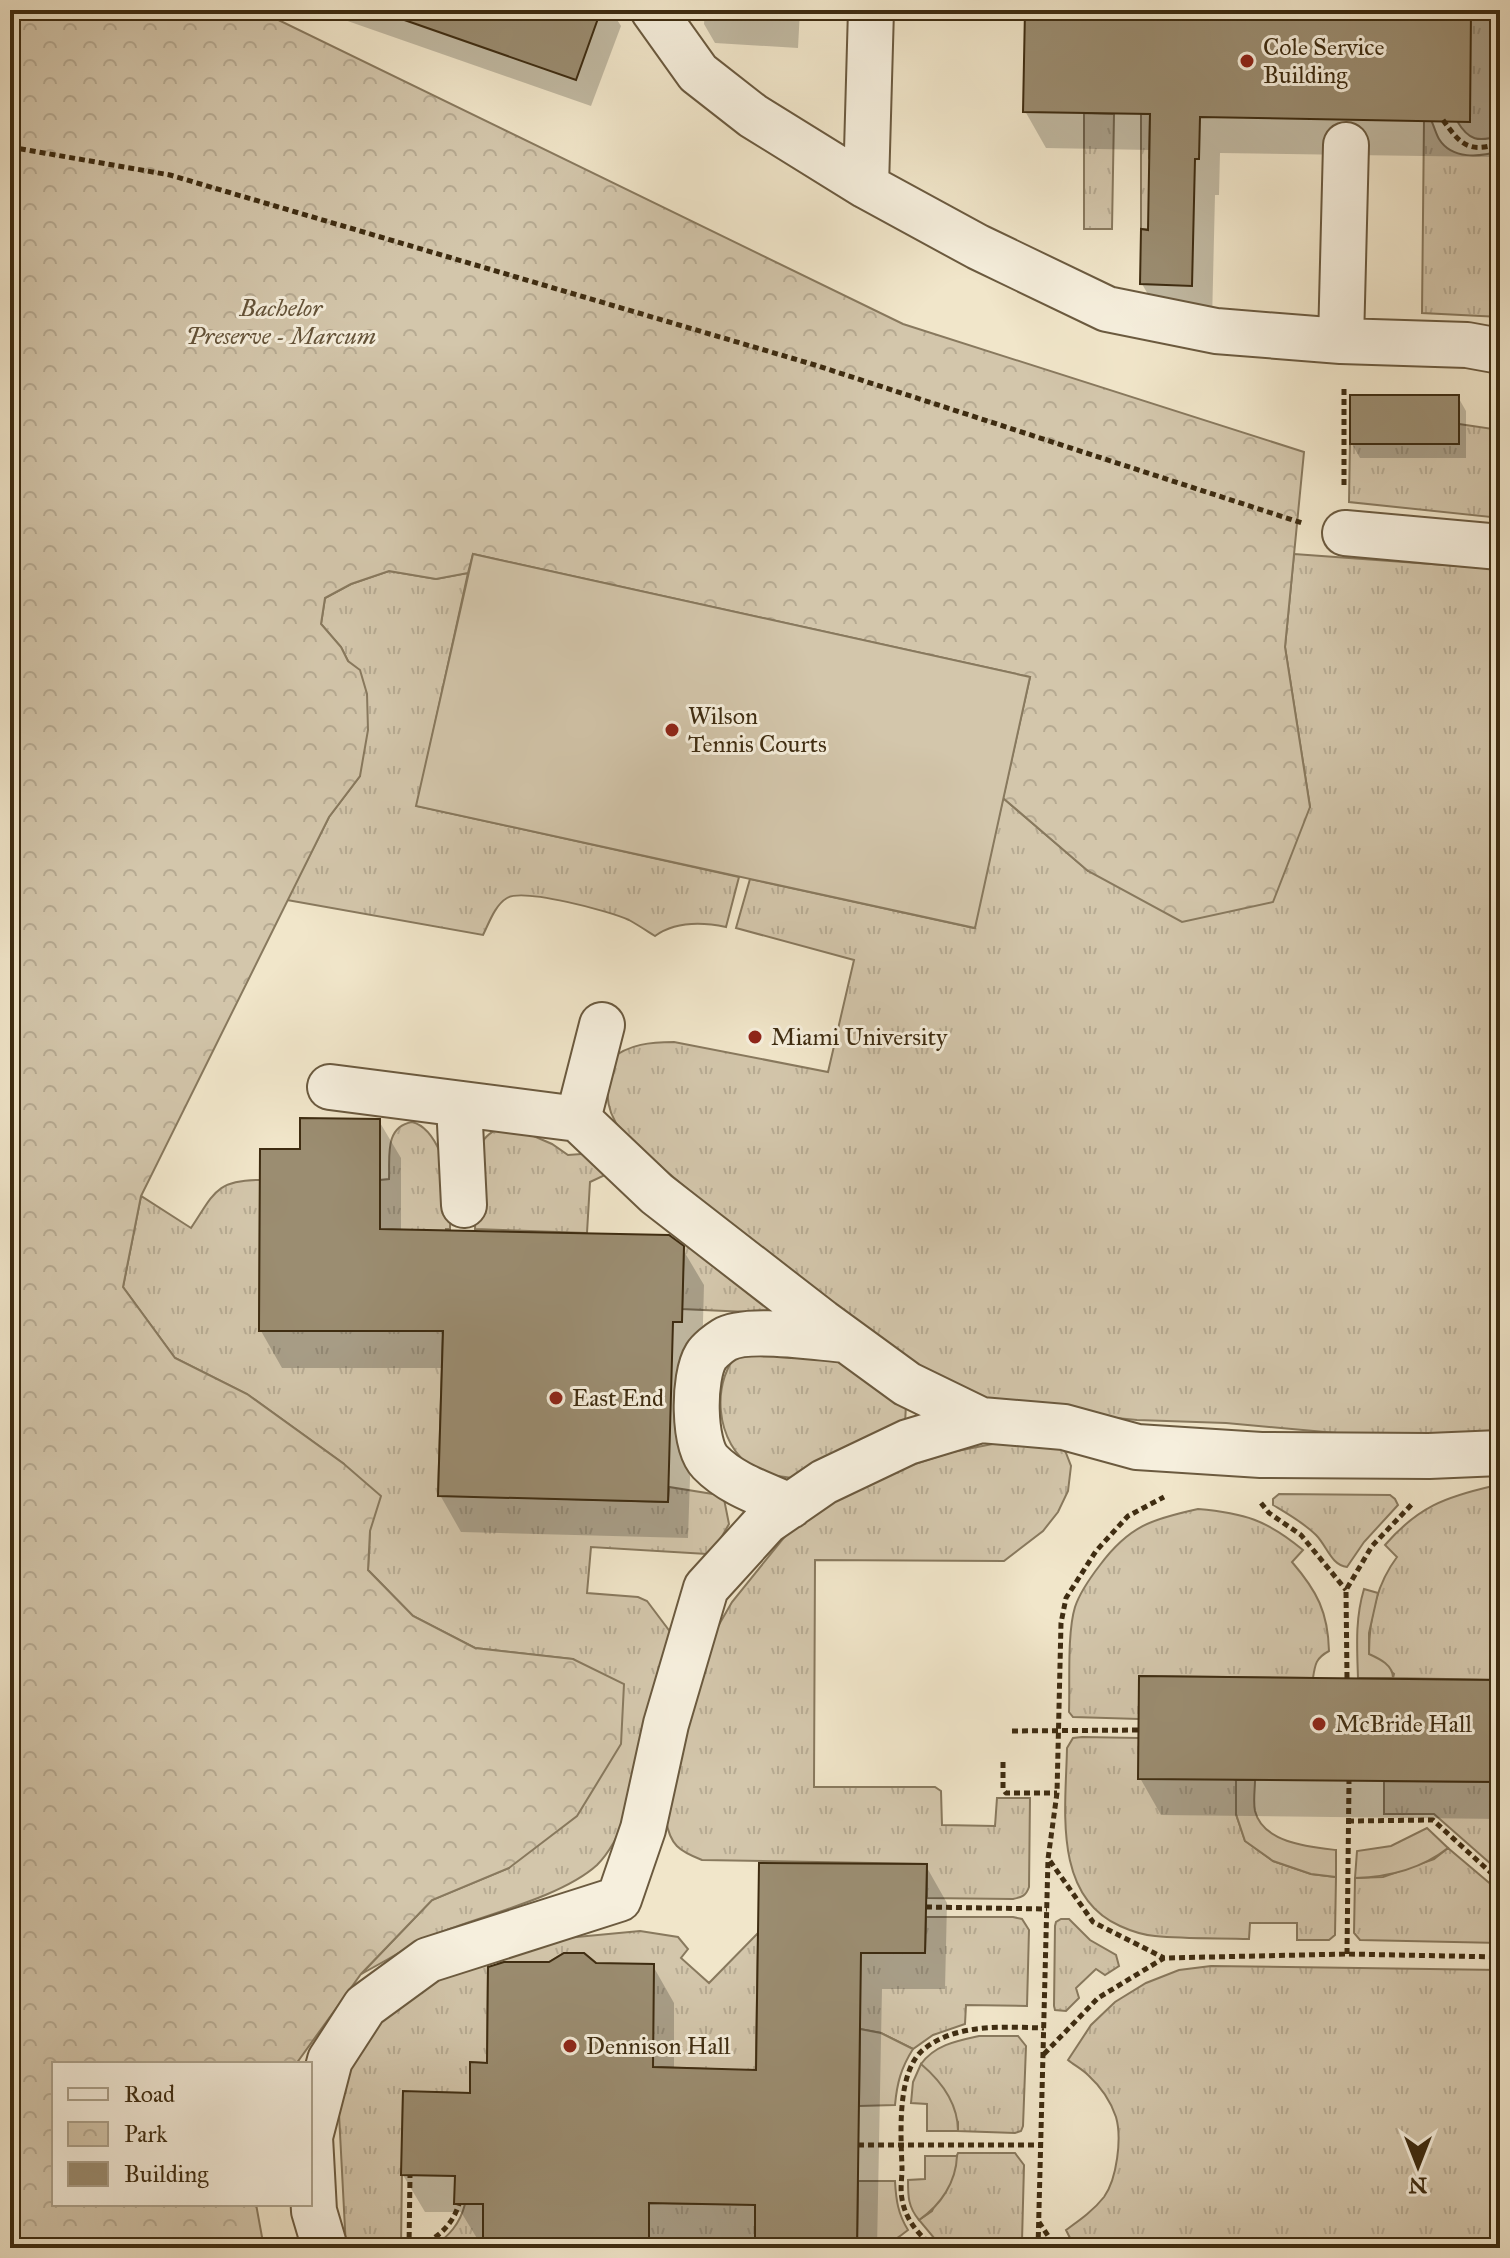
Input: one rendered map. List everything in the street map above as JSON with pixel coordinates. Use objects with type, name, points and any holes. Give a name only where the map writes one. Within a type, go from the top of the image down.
[{"type":"lane","points":[[653,10],[698,73],[753,116],[866,186],[978,247],[1107,309],[1216,331],[1341,341],[1467,345],[1500,351]]},
{"type":"lane","points":[[866,186],[871,10]]},
{"type":"lane","points":[[1341,341],[1346,145]]},
{"type":"lane","points":[[1345,533],[1500,547]]},
{"type":"lane","points":[[578,1119],[602,1025]]},
{"type":"lane","points":[[330,1087],[578,1119],[657,1194],[846,1340],[907,1384],[981,1420],[1064,1427],[1137,1447],[1261,1455],[1429,1456],[1500,1453]]},
{"type":"lane","points":[[459,1104],[464,1205]]},
{"type":"lane","points":[[790,1506],[728,1478],[707,1460],[698,1437],[698,1382],[706,1355],[726,1339],[751,1333],[846,1340]]},
{"type":"lane","points":[[312,2129],[330,2060],[365,2006],[428,1960],[619,1899],[643,1829],[666,1724],[706,1588],[766,1522],[824,1482],[908,1442],[981,1420]]},
{"type":"lane","points":[[312,2174],[314,2211],[325,2248]]},
{"type":"path","points":[[1443,120],[1458,141],[1471,148],[1500,143]]},
{"type":"path","points":[[10,147],[170,175],[815,365],[1292,521],[1345,533]]},
{"type":"path","points":[[1341,341],[1344,488]]},
{"type":"path","points":[[1253,1494],[1269,1513],[1301,1535],[1346,1590]]},
{"type":"path","points":[[1038,2248],[1048,1859],[1057,1793],[1061,1623],[1066,1598],[1096,1551],[1128,1516],[1165,1496]]},
{"type":"path","points":[[1347,1678],[1346,1590],[1372,1546],[1418,1499]]},
{"type":"path","points":[[1012,1731],[1139,1730]]},
{"type":"path","points":[[1003,1762],[1003,1789],[1006,1793],[1057,1793]]},
{"type":"path","points":[[1347,1954],[1349,1781]]},
{"type":"path","points":[[1348,1821],[1433,1820],[1500,1881]]},
{"type":"path","points":[[1048,1859],[1093,1922],[1164,1958],[1347,1954],[1500,1957]]},
{"type":"path","points":[[926,1907],[1047,1909]]},
{"type":"path","points":[[1043,2055],[1098,1998],[1164,1958]]},
{"type":"path","points":[[937,2248],[926,2242],[910,2220],[902,2199],[904,2089],[910,2071],[922,2051],[943,2038],[970,2029],[1044,2028]]},
{"type":"path","points":[[858,2145],[1041,2145]]},
{"type":"path","points":[[409,2248],[410,2175]]},
{"type":"path","points":[[418,2248],[436,2238],[454,2219],[459,2204]]},
{"type":"path","points":[[1039,2222],[1056,2248]]},
{"type":"green space","name":"Bachelor Preserve - Marcum","points":[[10,10],[258,10],[903,324],[1304,452],[1285,647],[1310,807],[1273,902],[1182,922],[1088,871],[1003,798],[1030,677],[473,554],[468,573],[436,579],[389,571],[351,584],[325,598],[321,624],[341,647],[348,661],[360,670],[367,694],[368,730],[360,776],[329,817],[141,1196],[123,1287],[175,1358],[247,1394],[344,1464],[381,1496],[370,1531],[368,1570],[413,1616],[475,1648],[573,1659],[624,1684],[621,1744],[577,1816],[509,1868],[432,1900],[361,1974],[297,2062],[52,2062],[52,2206],[256,2206],[264,2248],[10,2248]]},
{"type":"green space","points":[[1471,10],[1500,10],[1500,136],[1486,139],[1470,136],[1457,121]]},
{"type":"green space","points":[[1084,113],[1114,114],[1112,229],[1084,229]]},
{"type":"green space","points":[[1141,114],[1150,114],[1149,158],[1186,231],[1141,229]]},
{"type":"green space","points":[[1424,120],[1431,120],[1439,139],[1451,151],[1484,155],[1500,151],[1500,317],[1422,313]]},
{"type":"green space","points":[[1459,424],[1500,430],[1500,518],[1349,502],[1350,444],[1459,444]]},
{"type":"green space","name":"Wilson Tennis Courts","points":[[473,554],[1030,677],[975,928],[416,806]]},
{"type":"green space","points":[[1294,554],[1500,569],[1500,1433],[1358,1435],[1226,1423],[1137,1420],[1053,1412],[974,1397],[883,1352],[630,1141],[615,1122],[608,1103],[611,1059],[625,1050],[649,1043],[674,1042],[828,1072],[854,960],[736,928],[750,879],[974,928],[1003,798],[1088,871],[1310,807],[1285,647]]},
{"type":"green space","points":[[389,571],[436,579],[468,573],[417,806],[739,877],[726,927],[689,924],[655,936],[629,920],[604,911],[548,898],[516,896],[507,898],[499,905],[483,935],[287,900],[329,817],[360,776],[348,661],[341,647],[321,624],[325,598],[351,584]]},
{"type":"green space","points":[[412,1122],[421,1126],[435,1142],[445,1165],[451,1197],[450,1229],[446,1229],[438,1495],[668,1502],[669,1487],[719,1495],[724,1499],[729,1524],[713,1552],[707,1554],[591,1547],[587,1593],[638,1597],[647,1601],[677,1641],[626,1818],[602,1860],[565,1886],[433,1935],[361,1974],[432,1900],[509,1868],[573,1659],[475,1648],[413,1616],[368,1570],[370,1531],[344,1464],[247,1394],[175,1358],[123,1287],[141,1196],[191,1228],[211,1198],[224,1186],[260,1180],[259,1331],[380,1331],[380,1180],[389,1179],[389,1153],[393,1136],[403,1125]]},
{"type":"green space","points":[[500,1128],[522,1131],[568,1155],[595,1153],[607,1171],[590,1182],[587,1233],[475,1229],[478,1150],[486,1137]]},
{"type":"green space","points":[[684,1235],[792,1314],[682,1309]]},
{"type":"green space","points":[[743,1348],[828,1353],[906,1404],[905,1424],[792,1478],[759,1471],[741,1458],[731,1444],[721,1411],[725,1376]]},
{"type":"green space","points":[[1023,1438],[1058,1442],[1071,1466],[1068,1491],[1058,1512],[1043,1531],[1004,1561],[815,1560],[814,1787],[935,1787],[941,1791],[942,1825],[995,1826],[997,1798],[1030,1798],[1029,1887],[1025,1894],[1013,1899],[927,1898],[927,1864],[702,1860],[682,1850],[670,1836],[666,1820],[692,1694],[709,1642],[732,1602],[786,1535],[837,1497],[890,1472],[952,1452]]},
{"type":"green space","points":[[1500,1486],[1500,1680],[1393,1678],[1394,1674],[1369,1654],[1375,1603],[1397,1557],[1385,1545],[1409,1521],[1433,1505]]},
{"type":"green space","points":[[1279,1494],[1390,1495],[1398,1505],[1364,1542],[1347,1567],[1333,1559],[1311,1531],[1273,1505],[1273,1499]]},
{"type":"green space","points":[[1198,1509],[1254,1520],[1303,1550],[1292,1562],[1320,1603],[1328,1637],[1329,1651],[1317,1662],[1313,1678],[1139,1676],[1139,1719],[1073,1717],[1069,1712],[1071,1630],[1075,1607],[1086,1585],[1111,1552],[1132,1533],[1167,1516]]},
{"type":"green space","points":[[1364,1589],[1378,1593],[1369,1633],[1369,1654],[1388,1666],[1393,1678],[1358,1678],[1358,1622]]},
{"type":"green space","points":[[1073,1738],[1139,1738],[1236,1780],[1236,1814],[1245,1841],[1273,1861],[1311,1874],[1336,1877],[1335,1935],[1329,1940],[1297,1940],[1297,1923],[1250,1923],[1249,1939],[1155,1936],[1124,1928],[1098,1912],[1083,1894],[1073,1872],[1065,1822],[1067,1748]]},
{"type":"green space","points":[[1236,1780],[1255,1780],[1255,1811],[1260,1822],[1277,1837],[1336,1850],[1336,1877],[1311,1874],[1273,1861],[1245,1841],[1236,1814]]},
{"type":"green space","points":[[1384,1781],[1500,1782],[1500,1872],[1434,1814],[1384,1814]]},
{"type":"green space","points":[[1427,1828],[1448,1848],[1404,1870],[1355,1878],[1357,1851],[1391,1846]]},
{"type":"green space","points":[[1448,1848],[1500,1892],[1500,1943],[1360,1940],[1354,1933],[1355,1878],[1383,1877],[1434,1859]]},
{"type":"green space","points":[[926,1917],[1022,1919],[1029,1930],[1027,2006],[966,2005],[965,2024],[933,2035],[913,2049],[881,2033],[860,2029],[851,1953],[925,1953]]},
{"type":"green space","points":[[1061,1919],[1069,1919],[1090,1940],[1116,1955],[1119,1966],[1105,1975],[1096,1969],[1076,1988],[1079,1998],[1066,2011],[1055,2010],[1054,2006],[1055,1926]]},
{"type":"green space","points":[[640,1931],[678,1937],[688,1949],[681,1958],[709,1983],[758,1933],[755,2117],[710,2116],[710,2069],[653,2067],[596,1963],[584,1953],[564,1953],[549,1962],[488,1962],[487,2063],[470,2062],[470,2093],[403,2092],[401,2248],[346,2248],[338,2095],[356,2050],[408,1989],[504,1944]]},
{"type":"green space","points":[[1211,1966],[1500,1970],[1500,2239],[1490,2248],[1075,2248],[1066,2230],[1104,2197],[1115,2169],[1118,2136],[1116,2117],[1105,2094],[1088,2075],[1068,2060],[1091,2025],[1115,2002],[1146,1983],[1179,1970]]},
{"type":"green space","points":[[860,2029],[881,2033],[913,2049],[900,2076],[895,2105],[859,2106]]},
{"type":"green space","points":[[979,2036],[1018,2036],[1026,2046],[1021,2131],[958,2131],[958,2122],[921,2064],[939,2048]]},
{"type":"green space","points":[[921,2064],[947,2094],[955,2112],[958,2131],[927,2131],[927,2104],[911,2103],[913,2082]]},
{"type":"green space","points":[[958,2153],[1015,2153],[1024,2165],[1022,2241],[1019,2247],[953,2247],[934,2238],[919,2220],[932,2211]]},
{"type":"green space","points":[[925,2156],[957,2156],[954,2175],[946,2192],[919,2220],[909,2201],[908,2180],[925,2179]]},
{"type":"green space","points":[[756,2162],[755,2248],[649,2248],[649,2203],[708,2204]]},
{"type":"green space","points":[[858,2181],[895,2181],[898,2207],[908,2230],[884,2245],[857,2248]]},
{"type":"green space","points":[[465,2204],[483,2204],[483,2248],[432,2248],[453,2229]]},
{"type":"building","points":[[394,10],[601,10],[576,80],[393,16]]},
{"type":"building","name":"Cole Service Building","points":[[1025,10],[1471,10],[1470,122],[1200,117],[1199,159],[1195,159],[1192,286],[1140,284],[1141,229],[1148,230],[1150,114],[1023,112]]},
{"type":"building","points":[[1350,395],[1459,395],[1459,444],[1350,444]]},
{"type":"building","name":"East End","points":[[300,1118],[380,1119],[380,1229],[669,1235],[684,1246],[682,1322],[673,1322],[668,1502],[438,1496],[443,1331],[259,1331],[260,1149],[300,1149]]},
{"type":"building","name":"McBride Hall","points":[[1139,1676],[1500,1680],[1500,1782],[1138,1779]]},
{"type":"building","name":"Dennison Hall","points":[[759,1863],[927,1864],[925,1953],[861,1953],[857,2248],[755,2248],[755,2205],[649,2203],[649,2248],[483,2248],[483,2204],[454,2204],[455,2176],[401,2175],[403,2091],[470,2093],[470,2062],[487,2063],[488,1967],[504,1962],[549,1962],[564,1953],[584,1953],[596,1963],[654,1964],[653,2067],[756,2070]]},
{"type":"place","name":"Cole Service Building","points":[[1247,61]]},
{"type":"place","name":"Wilson Tennis Courts","points":[[672,730]]},
{"type":"place","name":"Miami University","points":[[755,1037]]},
{"type":"place","name":"East End","points":[[556,1398]]},
{"type":"place","name":"McBride Hall","points":[[1319,1724]]},
{"type":"place","name":"Dennison Hall","points":[[570,2046]]}]
